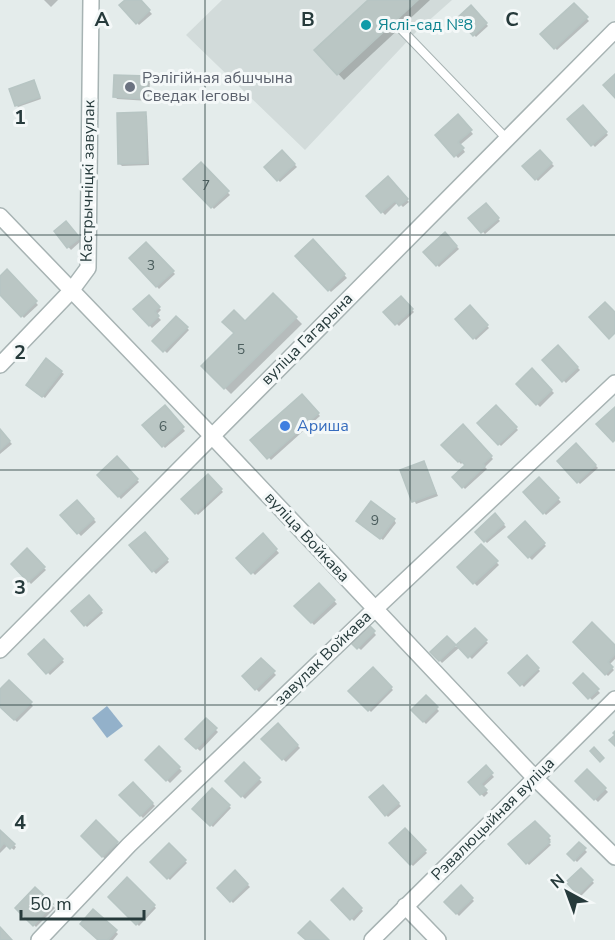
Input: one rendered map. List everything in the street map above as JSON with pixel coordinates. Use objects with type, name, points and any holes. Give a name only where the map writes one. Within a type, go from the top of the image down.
[{"type":"street","name":"Кастрычніцкі завулак","points":[[0,365],[71,291],[88,268],[91,0]]},
{"type":"street","name":"вуліца Гагарына","points":[[0,650],[615,30]]},
{"type":"street","name":"вуліца Войкава","points":[[0,216],[211,435],[535,778],[615,858]]},
{"type":"street","name":"завулак Войкава","points":[[39,940],[129,845],[615,383]]},
{"type":"street","name":"Рэвалюцыйная вуліца","points":[[372,940],[615,699]]},
{"type":"street","points":[[405,906],[438,940]]},
{"type":"lane","points":[[400,28],[506,138]]},
{"type":"shaded area","points":[[222,0],[452,0],[416,32],[305,150],[186,35]]},
{"type":"water","points":[[107,706],[123,726],[107,738],[92,718]]},
{"type":"building","points":[[125,0],[141,0],[150,10],[136,24],[119,5]]},
{"type":"building","name":"Яслі-сад №8","points":[[368,0],[418,0],[337,75],[314,50]]},
{"type":"building","points":[[574,3],[588,17],[554,49],[540,34]]},
{"type":"building","points":[[471,5],[487,23],[473,36],[457,18]]},
{"type":"building","points":[[615,74],[615,98],[603,85]]},
{"type":"building","name":"Рэлігійная абшчына Сведак Iеговы","points":[[114,75],[148,76],[146,99],[113,97]]},
{"type":"building","points":[[34,80],[40,97],[15,106],[9,89]]},
{"type":"building","points":[[583,105],[607,132],[591,146],[567,119]]},
{"type":"building","points":[[146,112],[147,163],[118,164],[117,113]]},
{"type":"building","points":[[458,114],[472,130],[458,142],[464,148],[454,157],[435,135]]},
{"type":"building","points":[[282,150],[295,164],[277,181],[264,167]]},
{"type":"building","points":[[540,150],[552,163],[535,180],[522,166]]},
{"type":"building","points":[[201,162],[229,191],[211,208],[183,179]]},
{"type":"building","points":[[388,176],[408,199],[399,206],[395,201],[381,213],[366,196]]},
{"type":"building","points":[[486,203],[499,218],[481,233],[468,218]]},
{"type":"building","points":[[66,221],[80,238],[67,248],[54,231]]},
{"type":"building","points":[[445,232],[457,246],[436,266],[423,252]]},
{"type":"building","points":[[313,239],[345,274],[328,291],[295,256]]},
{"type":"building","points":[[146,242],[174,271],[156,287],[129,258]]},
{"type":"building","points":[[7,269],[37,301],[21,317],[0,295],[0,276]]},
{"type":"building","points":[[273,293],[297,317],[224,389],[201,366],[234,333],[222,322],[234,310],[245,321]]},
{"type":"building","points":[[149,295],[160,307],[155,311],[159,316],[149,326],[133,309]]},
{"type":"building","points":[[401,296],[413,309],[395,325],[383,312]]},
{"type":"building","points":[[605,302],[615,312],[615,333],[609,339],[589,317]]},
{"type":"building","points":[[470,305],[488,325],[473,339],[455,319]]},
{"type":"building","points":[[176,316],[188,327],[163,352],[152,341]]},
{"type":"building","points":[[558,345],[578,367],[562,382],[542,360]]},
{"type":"building","points":[[46,358],[62,371],[42,397],[26,385]]},
{"type":"building","points":[[532,368],[552,390],[536,405],[516,384]]},
{"type":"building","name":"Ариша","points":[[302,394],[319,413],[267,459],[250,440]]},
{"type":"building","points":[[165,405],[184,427],[162,447],[142,425]]},
{"type":"building","points":[[496,405],[517,427],[498,445],[477,423]]},
{"type":"building","points":[[615,407],[615,440],[613,442],[596,424]]},
{"type":"building","points":[[463,424],[492,456],[462,488],[452,477],[465,465],[460,460],[458,462],[441,445]]},
{"type":"building","points":[[0,429],[10,441],[0,450]]},
{"type":"building","points":[[576,443],[596,465],[577,483],[557,461]]},
{"type":"building","points":[[117,456],[138,479],[118,497],[97,475]]},
{"type":"building","points":[[424,461],[436,493],[412,502],[400,470]]},
{"type":"building","points":[[208,474],[222,489],[195,514],[181,499]]},
{"type":"building","points":[[539,477],[559,498],[543,514],[523,492]]},
{"type":"building","points":[[77,500],[94,519],[77,534],[60,515]]},
{"type":"building","points":[[371,501],[395,519],[380,539],[356,521]]},
{"type":"building","points":[[495,513],[504,524],[484,542],[475,532]]},
{"type":"building","points":[[525,521],[545,543],[528,558],[508,537]]},
{"type":"building","points":[[145,532],[168,559],[152,572],[129,545]]},
{"type":"building","points":[[263,533],[277,549],[251,574],[236,558]]},
{"type":"building","points":[[481,544],[498,561],[473,584],[457,567]]},
{"type":"building","points":[[27,548],[45,567],[28,582],[11,564]]},
{"type":"building","points":[[319,583],[335,600],[311,623],[294,606]]},
{"type":"building","points":[[89,595],[102,610],[84,626],[71,611]]},
{"type":"building","points":[[592,622],[615,645],[615,654],[608,662],[613,667],[605,675],[573,642]]},
{"type":"building","points":[[368,624],[375,631],[357,649],[350,642]]},
{"type":"building","points":[[475,628],[487,640],[468,658],[456,645]]},
{"type":"building","points":[[447,636],[456,645],[439,661],[430,652]]},
{"type":"building","points":[[44,639],[63,659],[46,674],[28,654]]},
{"type":"building","points":[[527,655],[539,668],[520,686],[508,673]]},
{"type":"building","points":[[261,658],[275,671],[255,690],[242,676]]},
{"type":"building","points":[[373,667],[392,687],[368,711],[348,691]]},
{"type":"building","points":[[583,673],[599,689],[588,699],[573,683]]},
{"type":"building","points":[[9,680],[32,702],[14,720],[0,707],[0,689]]},
{"type":"building","points":[[426,695],[438,707],[423,722],[411,710]]},
{"type":"building","points":[[206,718],[217,728],[196,749],[185,739]]},
{"type":"building","points":[[278,723],[298,745],[282,760],[261,739]]},
{"type":"building","points":[[615,735],[615,746],[609,740]]},
{"type":"building","points":[[159,746],[180,767],[166,781],[145,760]]},
{"type":"building","points":[[594,747],[604,758],[600,762],[590,751]]},
{"type":"building","points":[[244,762],[260,778],[241,797],[225,781]]},
{"type":"building","points":[[486,765],[493,773],[481,784],[487,790],[480,795],[468,782]]},
{"type":"building","points":[[587,769],[606,788],[594,800],[575,781]]},
{"type":"building","points":[[133,782],[153,803],[140,816],[119,795]]},
{"type":"building","points":[[383,785],[399,803],[385,816],[369,797]]},
{"type":"building","points":[[212,788],[230,805],[210,826],[192,809]]},
{"type":"building","points":[[96,820],[118,842],[102,857],[81,836]]},
{"type":"building","points":[[535,821],[550,836],[547,839],[550,842],[526,864],[508,844]]},
{"type":"building","points":[[405,828],[426,850],[410,865],[389,843]]},
{"type":"building","points":[[0,830],[15,844],[10,849],[4,843],[0,848]]},
{"type":"building","points":[[579,842],[586,848],[574,861],[567,854]]},
{"type":"building","points":[[169,843],[186,860],[167,879],[150,862]]},
{"type":"building","points":[[581,868],[593,880],[578,895],[566,882]]},
{"type":"building","points":[[235,870],[248,884],[230,902],[217,888]]},
{"type":"building","points":[[127,877],[155,905],[136,925],[108,897]]},
{"type":"building","points":[[461,885],[473,898],[456,914],[444,902]]},
{"type":"building","points":[[35,887],[53,904],[33,926],[15,908]]},
{"type":"building","points":[[343,888],[362,908],[350,920],[331,900]]},
{"type":"building","points":[[93,909],[117,930],[108,940],[98,940],[80,924]]},
{"type":"building","points":[[310,921],[329,940],[306,940],[298,933]]},
{"type":"building","points":[[0,927],[12,940],[0,940]]},
{"type":"place","name":"Яслі-сад №8","points":[[366,25]]},
{"type":"place","name":"Рэлігійная абшчына Сведак Iеговы","points":[[130,87]]},
{"type":"place","name":"Ариша","points":[[285,426]]}]
